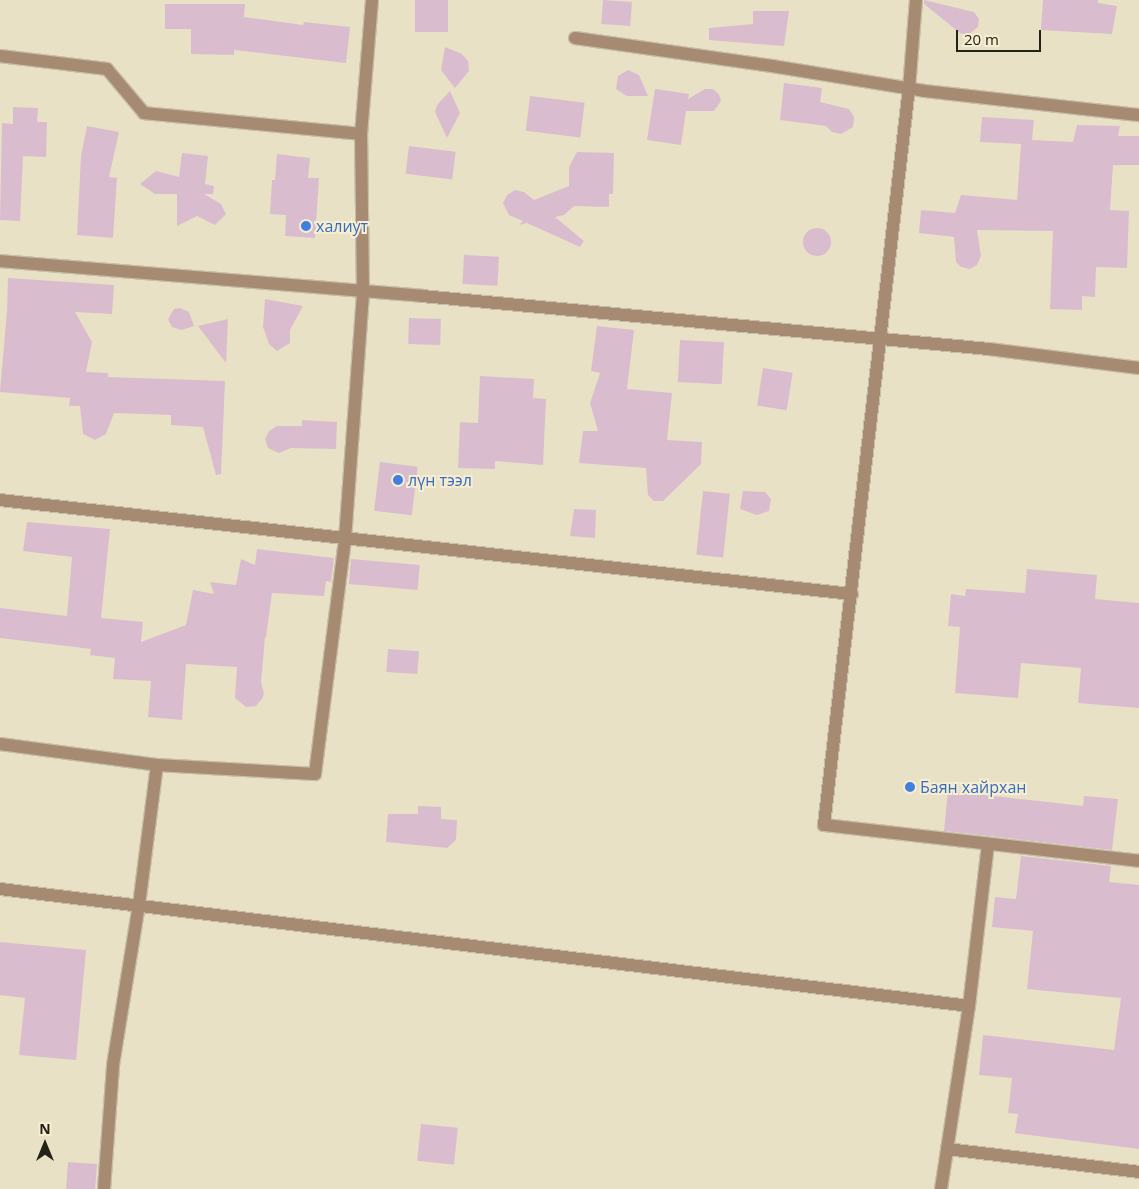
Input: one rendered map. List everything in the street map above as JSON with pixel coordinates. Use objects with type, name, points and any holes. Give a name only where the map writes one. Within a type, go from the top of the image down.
[{"type":"street","points":[[0,744],[157,765],[315,774],[346,539],[363,293],[361,134],[372,0]]},
{"type":"street","points":[[916,0],[909,88],[824,826],[1139,861]]},
{"type":"street","points":[[575,38],[909,88],[1139,115]]},
{"type":"street","points":[[0,56],[107,69],[144,113],[361,134]]},
{"type":"street","points":[[0,261],[363,293],[422,296],[879,338],[989,349],[1139,368]]},
{"type":"street","points":[[0,500],[852,594]]},
{"type":"street","points":[[104,1189],[113,1065],[138,905],[157,765]]},
{"type":"street","points":[[941,1189],[969,1006],[988,845]]},
{"type":"street","points":[[0,889],[969,1006]]},
{"type":"street","points":[[947,1149],[1139,1172]]},
{"type":"building","points":[[415,0],[448,0],[448,32],[415,32]]},
{"type":"building","points":[[603,0],[632,2],[630,26],[601,24]]},
{"type":"building","points":[[924,0],[974,12],[979,19],[978,27],[968,35],[960,33],[924,4]]},
{"type":"building","points":[[1043,0],[1098,0],[1098,3],[1117,6],[1112,34],[1041,30]]},
{"type":"building","points":[[165,4],[245,4],[244,17],[303,25],[304,22],[350,27],[346,63],[234,50],[234,55],[191,54],[191,29],[165,29]]},
{"type":"building","points":[[753,11],[789,11],[784,46],[709,40],[709,28],[753,24]]},
{"type":"building","points":[[445,47],[462,54],[468,61],[469,71],[455,88],[441,70]]},
{"type":"building","points":[[628,70],[639,75],[648,96],[627,96],[616,89],[618,76]]},
{"type":"building","points":[[784,83],[822,88],[820,102],[849,109],[854,117],[853,127],[841,134],[832,132],[826,126],[780,120]]},
{"type":"building","points":[[655,89],[689,94],[688,99],[705,89],[713,89],[719,94],[721,101],[714,111],[686,111],[681,145],[647,140]]},
{"type":"building","points":[[450,91],[460,113],[447,138],[435,112],[437,105]]},
{"type":"building","points":[[530,96],[585,103],[580,137],[526,131]]},
{"type":"building","points":[[13,107],[38,108],[37,122],[47,122],[46,157],[23,156],[20,221],[0,220],[2,123],[13,124]]},
{"type":"building","points":[[982,117],[1034,120],[1032,140],[1073,142],[1077,125],[1120,126],[1118,136],[1139,136],[1139,165],[1113,165],[1110,210],[1129,211],[1127,268],[1096,267],[1095,297],[1082,296],[1082,310],[1050,309],[1053,231],[977,230],[981,256],[977,265],[970,269],[961,267],[956,262],[954,237],[919,233],[921,210],[955,213],[961,195],[1017,200],[1021,144],[980,142]]},
{"type":"building","points":[[87,126],[119,132],[109,177],[117,178],[113,238],[77,235],[81,156]]},
{"type":"building","points":[[409,146],[456,152],[452,180],[406,174]]},
{"type":"building","points":[[577,152],[614,153],[613,194],[609,194],[609,207],[574,206],[564,215],[555,217],[584,241],[580,247],[527,223],[519,225],[523,221],[509,215],[503,203],[507,195],[515,190],[524,192],[534,200],[569,186],[569,167]]},
{"type":"building","points":[[182,153],[208,156],[205,184],[214,186],[213,194],[204,194],[221,204],[226,214],[215,225],[197,216],[177,226],[177,194],[155,194],[140,184],[156,171],[179,177]]},
{"type":"building","points":[[277,154],[310,158],[308,178],[319,178],[315,238],[285,236],[286,215],[270,214],[272,180],[275,180]]},
{"type":"building","points":[[817,228],[827,232],[831,242],[827,252],[817,256],[807,252],[803,242],[807,232]]},
{"type":"building","points":[[464,255],[499,257],[497,286],[462,284]]},
{"type":"building","points":[[8,278],[114,285],[112,314],[75,312],[92,342],[86,372],[108,373],[108,377],[225,381],[221,474],[216,475],[203,427],[171,425],[171,415],[114,413],[106,434],[95,440],[83,434],[80,406],[69,406],[70,398],[0,392]]},
{"type":"building","points":[[265,299],[303,306],[290,330],[290,343],[277,351],[269,344],[263,327]]},
{"type":"building","points":[[180,308],[189,312],[194,326],[182,330],[172,327],[168,319],[174,309]]},
{"type":"building","points":[[409,318],[441,319],[440,345],[408,344]]},
{"type":"building","points":[[228,319],[226,363],[198,326]]},
{"type":"building","points":[[597,326],[634,330],[627,389],[672,393],[667,440],[702,442],[701,464],[663,501],[654,501],[648,495],[646,468],[579,463],[583,431],[598,431],[590,403],[600,373],[591,371]]},
{"type":"building","points":[[680,340],[724,342],[722,384],[678,382]]},
{"type":"building","points":[[763,368],[793,373],[787,410],[757,406]]},
{"type":"building","points":[[480,376],[534,379],[533,398],[546,399],[543,465],[495,461],[495,469],[458,468],[460,422],[478,423]]},
{"type":"building","points":[[302,420],[337,422],[336,449],[291,448],[279,453],[268,448],[265,439],[269,431],[277,426],[302,426]]},
{"type":"building","points":[[380,462],[418,467],[412,515],[374,511]]},
{"type":"building","points":[[703,491],[730,494],[723,557],[696,555]]},
{"type":"building","points":[[743,491],[765,492],[771,499],[769,511],[757,515],[740,509]]},
{"type":"building","points":[[574,509],[596,510],[595,538],[570,536]]},
{"type":"building","points":[[27,522],[110,529],[101,618],[143,622],[141,642],[186,625],[193,590],[214,594],[210,582],[236,585],[241,559],[255,565],[257,549],[334,558],[331,582],[326,581],[324,596],[272,593],[265,637],[261,682],[264,694],[256,706],[246,707],[235,698],[237,667],[186,664],[182,720],[148,717],[151,681],[113,679],[115,658],[90,655],[91,649],[0,638],[0,608],[67,616],[72,557],[23,551]]},
{"type":"building","points":[[351,559],[420,565],[418,590],[349,584]]},
{"type":"building","points":[[1027,569],[1097,575],[1095,599],[1139,603],[1139,708],[1078,703],[1081,668],[1021,663],[1018,698],[955,693],[960,627],[948,626],[951,594],[965,596],[966,589],[1025,593]]},
{"type":"building","points":[[388,649],[419,651],[417,674],[386,672]]},
{"type":"building","points":[[948,791],[1083,806],[1084,796],[1118,799],[1112,850],[944,831]]},
{"type":"building","points":[[418,806],[441,807],[441,819],[457,820],[456,840],[447,848],[386,842],[388,814],[418,814]]},
{"type":"building","points":[[1021,856],[1111,866],[1109,882],[1139,885],[1139,1149],[1015,1133],[1018,1114],[1008,1113],[1012,1078],[979,1075],[983,1035],[1114,1050],[1121,998],[1027,989],[1033,931],[992,927],[995,897],[1016,899]]},
{"type":"building","points":[[0,942],[86,950],[76,1060],[19,1055],[25,998],[0,995]]},
{"type":"building","points":[[421,1124],[458,1128],[454,1165],[417,1161]]},
{"type":"building","points":[[68,1162],[97,1164],[95,1189],[66,1189]]},
{"type":"place","name":"халиут","points":[[306,226]]},
{"type":"place","name":"лүн тээл","points":[[398,480]]},
{"type":"place","name":"Баян хайрхан","points":[[910,787]]}]
